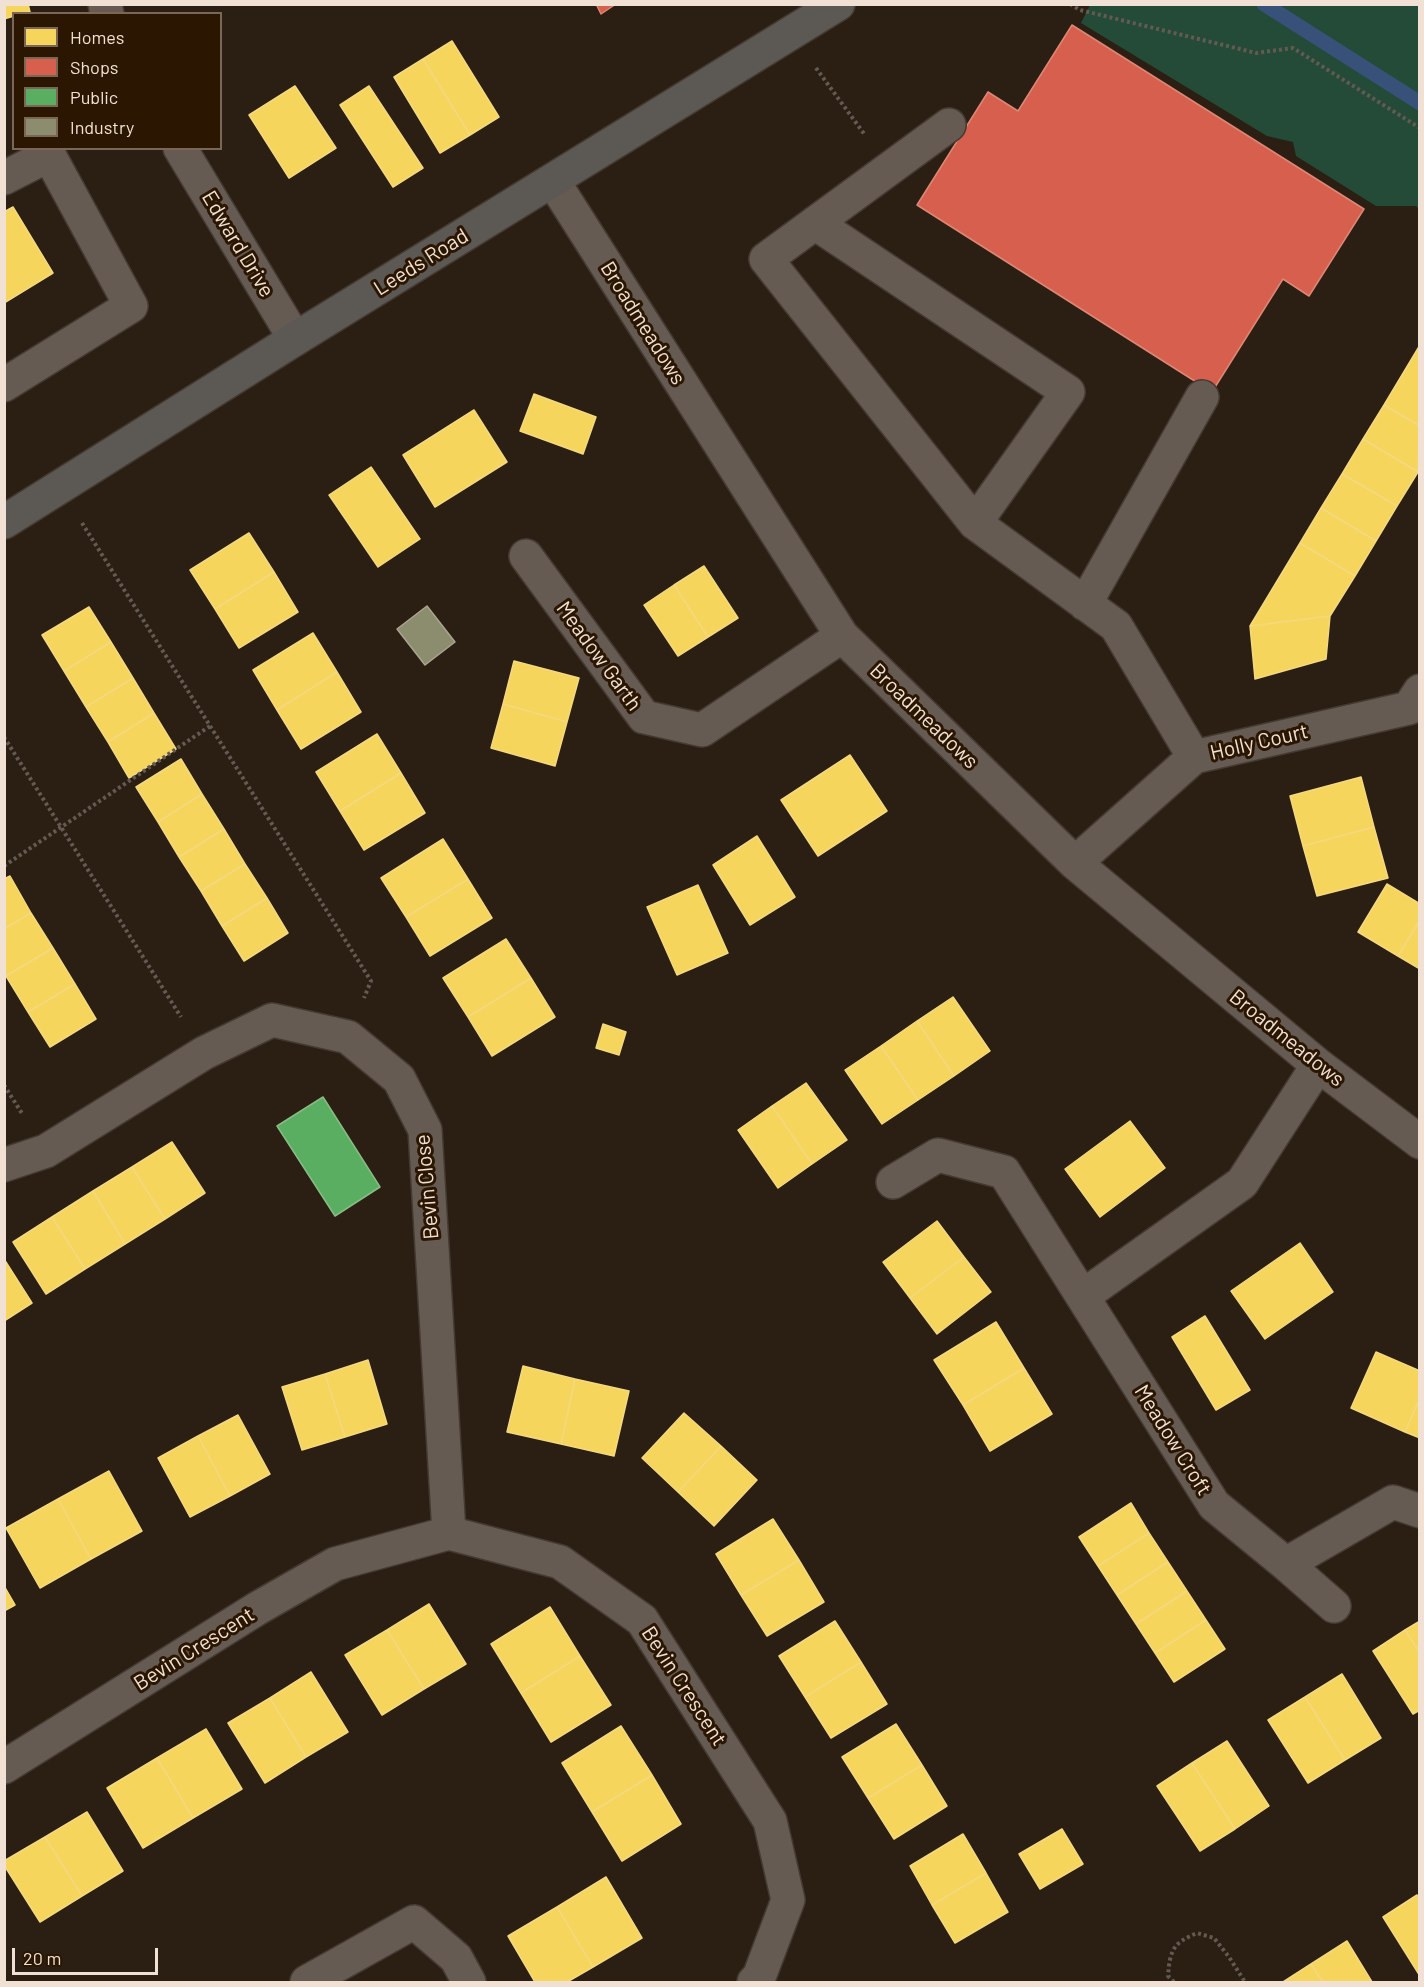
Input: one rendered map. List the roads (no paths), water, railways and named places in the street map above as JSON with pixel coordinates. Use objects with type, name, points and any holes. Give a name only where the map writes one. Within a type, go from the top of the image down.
[{"type":"main road","name":"Leeds Road","points":[[4,522],[838,4]]},
{"type":"street","points":[[949,125],[766,259],[975,523],[1116,626],[1194,757]]},
{"type":"street","name":"Edward Drive","points":[[181,150],[296,339]]},
{"type":"street","points":[[4,178],[49,155],[131,306],[4,385]]},
{"type":"street","name":"Broadmeadows","points":[[553,181],[842,636],[1075,862],[1318,1065],[1419,1142]]},
{"type":"street","points":[[815,223],[1068,392],[975,523]]},
{"type":"street","points":[[1084,604],[1202,397]]},
{"type":"street","name":"Meadow Garth","points":[[526,556],[644,717],[702,730],[842,636]]},
{"type":"street","name":"Holly Court","points":[[1075,862],[1194,757],[1416,708]]},
{"type":"street","name":"Bevin Close","points":[[4,1165],[46,1152],[204,1053],[272,1020],[348,1037],[399,1079],[425,1130],[449,1533]]},
{"type":"street","points":[[1083,1296],[1242,1183],[1318,1065]]},
{"type":"street","name":"Meadow Croft","points":[[893,1182],[938,1155],[1004,1172],[1214,1505],[1334,1606]]},
{"type":"street","points":[[1286,1564],[1393,1502],[1419,1510]]},
{"type":"street","name":"Bevin Crescent","points":[[4,1767],[258,1608],[335,1564],[449,1533],[560,1562],[642,1620],[770,1821],[788,1900],[759,1977],[754,1983]]},
{"type":"street","points":[[307,1983],[414,1922],[456,1958],[469,1983]]},
{"type":"waterway","points":[[1264,4],[1420,103]]}]
